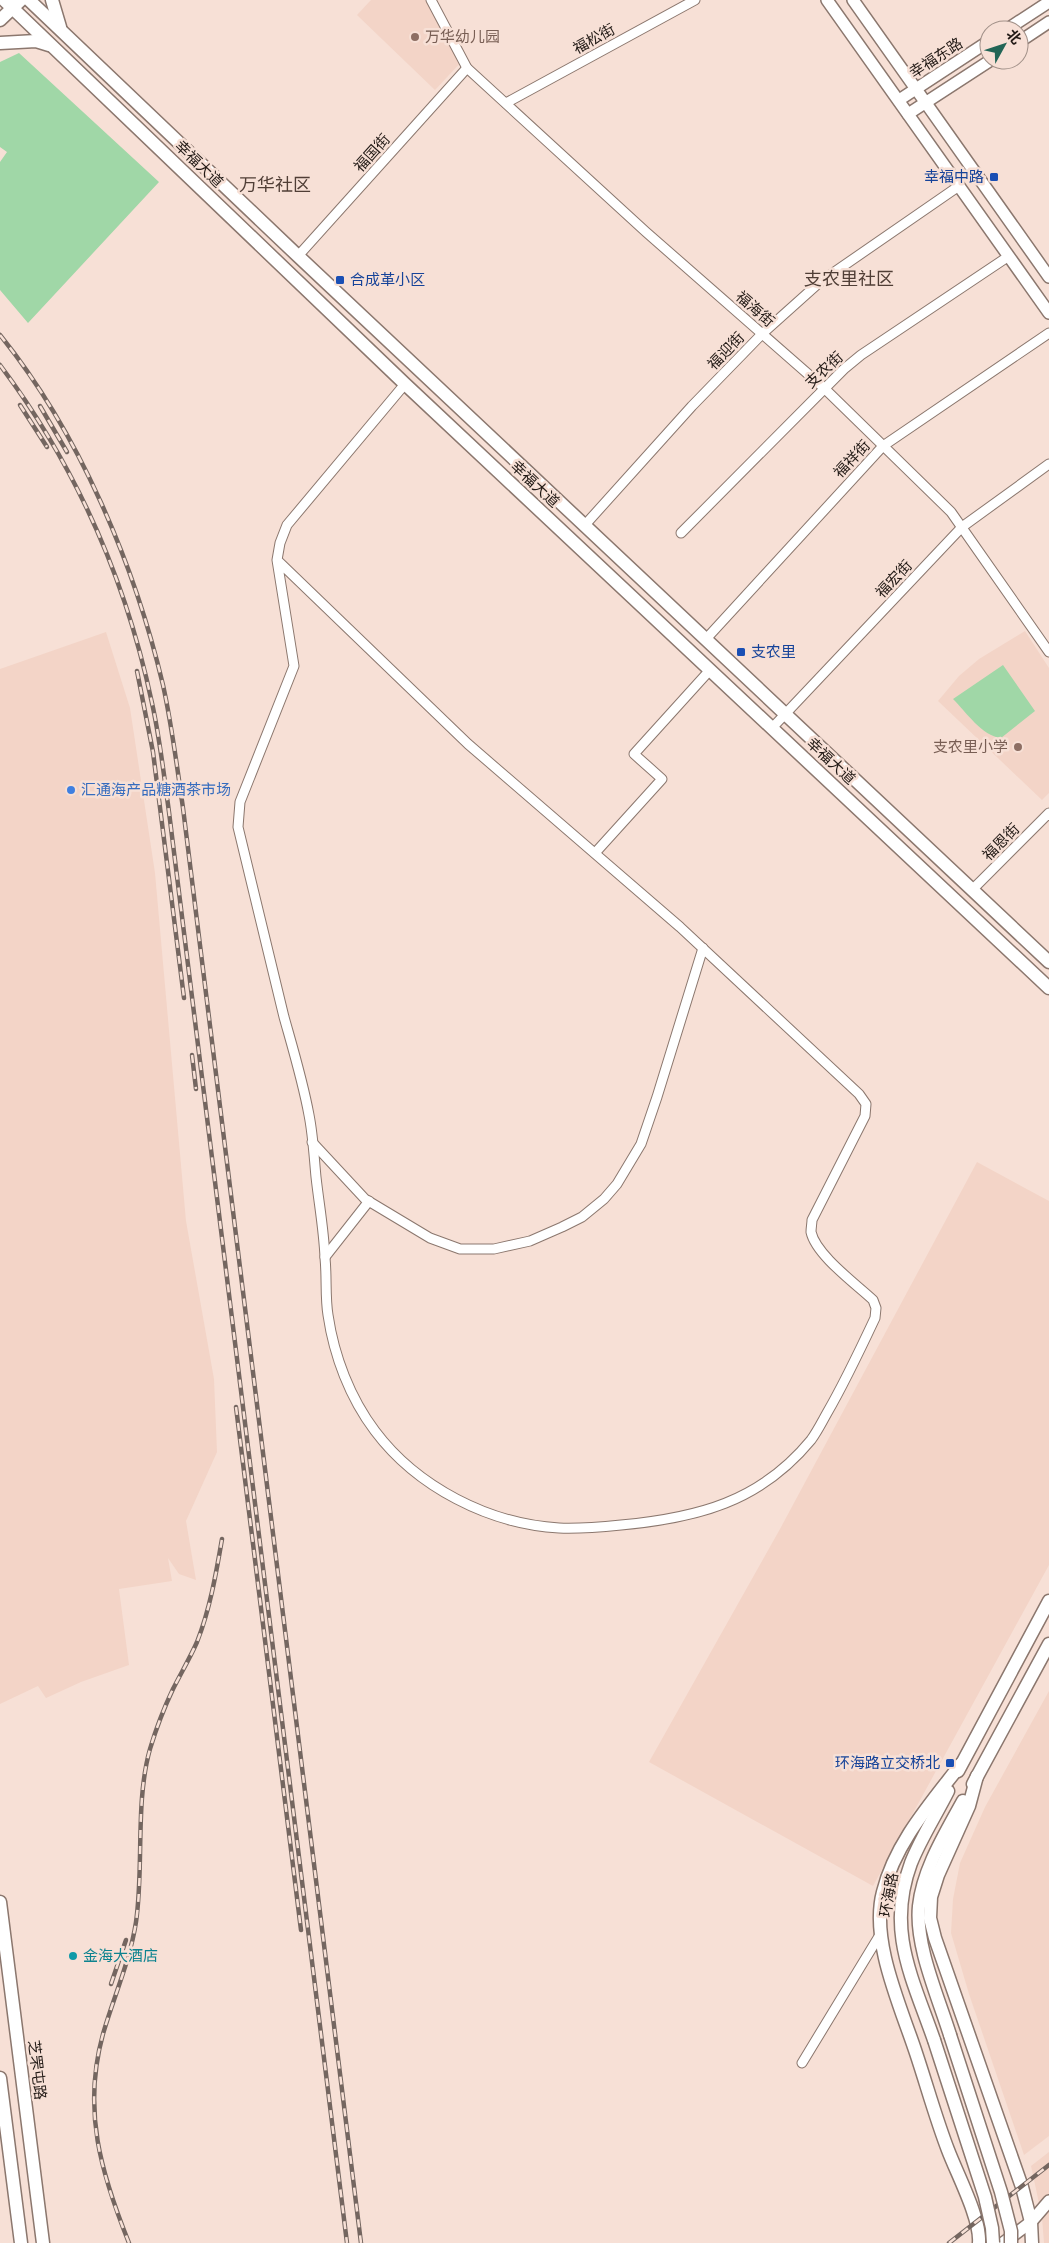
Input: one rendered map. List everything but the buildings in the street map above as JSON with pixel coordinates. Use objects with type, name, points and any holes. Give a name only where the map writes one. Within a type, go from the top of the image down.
[{"type":"main road","name":"幸福大道","points":[[29,0],[584,526],[1049,962]]},
{"type":"main road","points":[[52,0],[63,34]]},
{"type":"main road","name":"幸福大道","points":[[12,3],[52,46],[405,384],[1049,988]]},
{"type":"main road","points":[[0,20],[12,3]]},
{"type":"main road","points":[[0,43],[36,41],[52,46]]},
{"type":"main road","name":"环海路","points":[[993,2243],[992,2228],[985,2197],[906,1959],[901,1938],[900,1909],[911,1863],[961,1764],[1049,1602]]},
{"type":"main road","points":[[1011,2243],[1011,2231],[1001,2192],[950,2035],[922,1941],[919,1906],[930,1866],[1049,1644]]},
{"type":"main road","points":[[961,1764],[907,1837],[888,1874],[882,1894],[882,1933],[883,1955],[947,2148],[973,2213],[980,2243]]},
{"type":"main road","points":[[977,1776],[969,1806],[938,1874],[931,1896],[930,1918],[935,1938],[1022,2187],[1031,2222],[1032,2243]]},
{"type":"main road","name":"芝罘屯路","points":[[0,1902],[43,2243]]},
{"type":"main road","points":[[0,2078],[21,2243]]},
{"type":"street","name":"福海街","points":[[431,0],[467,68],[646,232],[824,388],[951,512],[1049,652]]},
{"type":"street","name":"福松街","points":[[506,103],[695,0]]},
{"type":"street","points":[[827,0],[1049,313]]},
{"type":"street","points":[[852,0],[1049,277]]},
{"type":"street","points":[[1021,20],[1049,2]]},
{"type":"street","points":[[1029,35],[1049,22]]},
{"type":"street","name":"幸福东路","points":[[899,100],[979,48]]},
{"type":"street","name":"福国街","points":[[298,256],[467,68]]},
{"type":"street","points":[[908,114],[979,68]]},
{"type":"street","name":"福迎街","points":[[584,526],[692,406],[762,334],[820,282],[959,186]]},
{"type":"street","name":"支农街","points":[[682,533],[824,388],[861,355],[1008,256]]},
{"type":"street","name":"福祥街","points":[[706,639],[883,446],[1049,333]]},
{"type":"street","points":[[277,560],[468,744],[703,948],[853,1088],[866,1104],[865,1116],[812,1220],[811,1231],[817,1245],[824,1254],[873,1300],[876,1308],[876,1318],[838,1394],[812,1439],[786,1466],[748,1494],[714,1508],[652,1522],[588,1528],[558,1528],[530,1524],[492,1514],[459,1500],[429,1482],[399,1458],[374,1431],[344,1375],[327,1313],[325,1257],[309,1115],[238,827],[240,802],[294,666],[277,560],[280,543],[287,525],[405,384]]},
{"type":"street","name":"福宏街","points":[[772,728],[962,527],[1049,464]]},
{"type":"street","points":[[595,853],[662,779],[634,754],[710,670]]},
{"type":"street","name":"福恩街","points":[[972,890],[1049,813]]},
{"type":"street","points":[[312,1142],[337,1171],[369,1201],[430,1238],[460,1249],[494,1249],[530,1241],[582,1217],[617,1184],[641,1144],[658,1097],[703,948]]},
{"type":"street","points":[[325,1257],[369,1201]]},
{"type":"street","points":[[802,2063],[882,1933]]},
{"type":"street","points":[[1003,2243],[1031,2222],[1049,2201]]},
{"type":"shaded area","name":"万华幼儿园","points":[[371,0],[427,0],[463,60],[435,90],[357,15]]},
{"type":"shaded area","name":"支农里小学","points":[[1025,631],[1049,668],[1049,793],[1042,800],[938,701],[959,676],[979,659]]},
{"type":"shaded area","points":[[106,632],[130,708],[155,873],[186,1221],[214,1379],[217,1452],[186,1521],[196,1580],[179,1574],[168,1558],[172,1581],[119,1589],[129,1665],[81,1682],[46,1698],[38,1686],[0,1704],[0,669]]},
{"type":"shaded area","points":[[977,1162],[1049,1201],[1049,1565],[873,1886],[649,1762],[780,1529]]},
{"type":"shaded area","points":[[1049,1691],[1049,2136],[1024,2155],[969,1994],[951,1933],[953,1899],[960,1863],[985,1807]]},
{"type":"shaded area","points":[[1049,2152],[1049,2243],[1044,2243],[1042,2217],[1031,2166]]},
{"type":"green space","points":[[19,53],[159,182],[28,323],[0,290],[0,162],[7,152],[0,147],[0,62]]},
{"type":"green space","points":[[1003,665],[1035,711],[1001,738],[987,733],[953,699]]},
{"type":"railway","points":[[0,335],[55,414],[79,457],[100,501],[120,546],[136,593],[151,639],[166,700],[183,808],[361,2243]]},
{"type":"railway","points":[[0,365],[52,443],[75,484],[95,526],[128,612],[155,717],[169,812],[347,2243]]},
{"type":"railway","points":[[20,405],[47,447]]},
{"type":"railway","points":[[40,406],[67,452]]},
{"type":"railway","points":[[137,671],[153,752],[184,998]]},
{"type":"railway","points":[[192,1055],[196,1089]]},
{"type":"railway","points":[[236,1407],[301,1930]]},
{"type":"railway","points":[[129,2243],[110,2192],[98,2141],[94,2089],[97,2062],[103,2034],[130,1951],[136,1922],[145,1769],[166,1704],[202,1630],[222,1539]]},
{"type":"railway","points":[[111,1984],[126,1940]]},
{"type":"railway","points":[[949,2243],[1049,2165]]},
{"type":"place","name":"万华幼儿园","points":[[415,37]]},
{"type":"place","name":"幸福中路","points":[[994,177]]},
{"type":"place","name":"合成革小区","points":[[340,280]]},
{"type":"place","name":"支农里","points":[[741,652]]},
{"type":"place","name":"支农里小学","points":[[1018,747]]},
{"type":"place","name":"汇通海产品糖酒茶市场","points":[[71,790]]},
{"type":"place","name":"环海路立交桥北","points":[[950,1763]]},
{"type":"place","name":"金海大酒店","points":[[73,1956]]},
{"type":"district","name":"万华社区","points":[[275,185]]},
{"type":"district","name":"支农里社区","points":[[849,279]]}]
